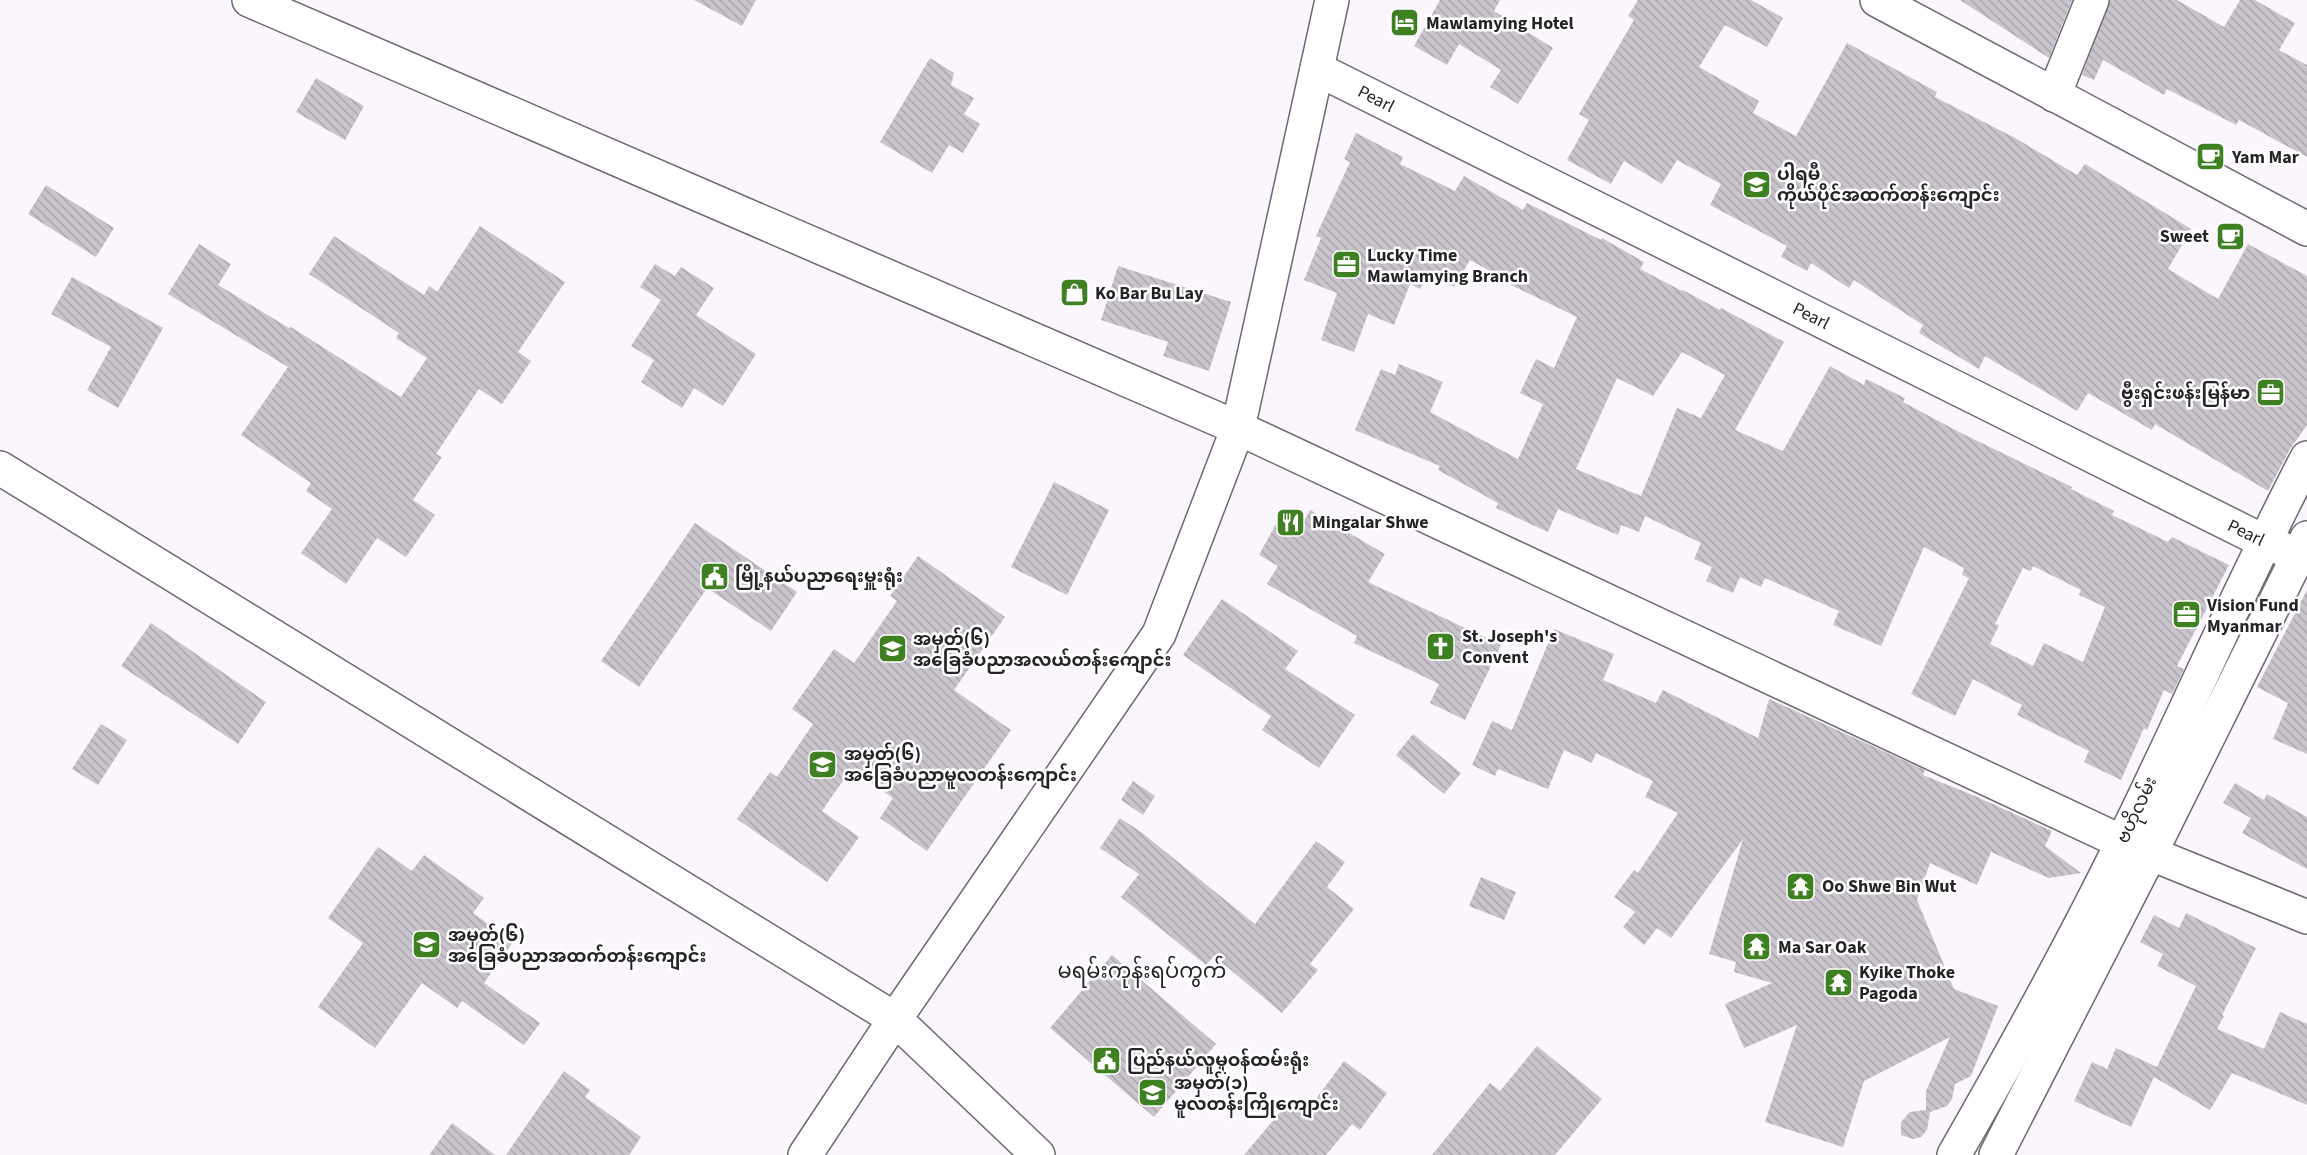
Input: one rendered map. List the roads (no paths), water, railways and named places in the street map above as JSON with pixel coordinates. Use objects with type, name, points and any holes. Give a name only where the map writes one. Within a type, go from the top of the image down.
[{"type":"street","points":[[249,0],[1238,428],[2137,847],[2307,917]]},
{"type":"street","points":[[805,1155],[895,1019],[1159,633],[1238,428],[1332,0]]},
{"type":"street","points":[[1877,0],[2307,230]]},
{"type":"street","points":[[2054,95],[2092,0]]},
{"type":"street","name":"Pearl","points":[[1317,69],[2263,541],[2304,551]]},
{"type":"street","name":"ဗဟိုလမ်း","points":[[1996,1155],[2137,847],[2263,541],[2307,458]]},
{"type":"street","points":[[0,468],[895,1019],[1038,1155]]},
{"type":"street","name":"ဗဟိုလမ်း","points":[[1954,1155],[2038,1007],[2137,847],[2304,551]]},
{"type":"place","name":"Mawlamying Hotel","points":[[1405,23]]},
{"type":"place","name":"Yam Mar","points":[[2211,157]]},
{"type":"place","name":"ပါရမီ ကိုယ်ပိုင်အထက်တန်းကျောင်း","points":[[1756,184]]},
{"type":"place","name":"Sweet","points":[[2230,236]]},
{"type":"place","name":"Lucky Time Mawlamying Branch","points":[[1346,265]]},
{"type":"place","name":"Ko Bar Bu Lay","points":[[1074,293]]},
{"type":"place","name":"ဗွီးရှင်းဖန်းမြန်မာ","points":[[2271,393]]},
{"type":"place","name":"Mingalar Shwe","points":[[1291,522]]},
{"type":"place","name":"မြို့နယ်ပညာရေးမှူးရုံး","points":[[714,576]]},
{"type":"place","name":"Vision Fund Myanmar","points":[[2186,615]]},
{"type":"place","name":"St. Joseph's Convent","points":[[1441,646]]},
{"type":"place","name":"အမှတ်(၆) အခြေခံပညာအလယ်တန်းကျောင်း","points":[[892,649]]},
{"type":"place","name":"အမှတ်(၆) အခြေခံပညာမူလတန်းကျောင်း","points":[[823,764]]},
{"type":"place","name":"Oo Shwe Bin Wut","points":[[1801,886]]},
{"type":"place","name":"အမှတ်(၆) အခြေခံပညာအထက်တန်းကျောင်း","points":[[427,945]]},
{"type":"place","name":"Ma Sar Oak","points":[[1757,947]]},
{"type":"place","name":"Kyike Thoke Pagoda","points":[[1838,982]]},
{"type":"place","name":"ပြည်နယ်လူမှုဝန်ထမ်းရုံး","points":[[1106,1060]]},
{"type":"place","name":"အမှတ်(၁) မူလတန်းကြိုကျောင်း","points":[[1153,1093]]},
{"type":"district","name":"မရမ်းကုန်းရပ်ကွက်","points":[[1142,971]]}]
